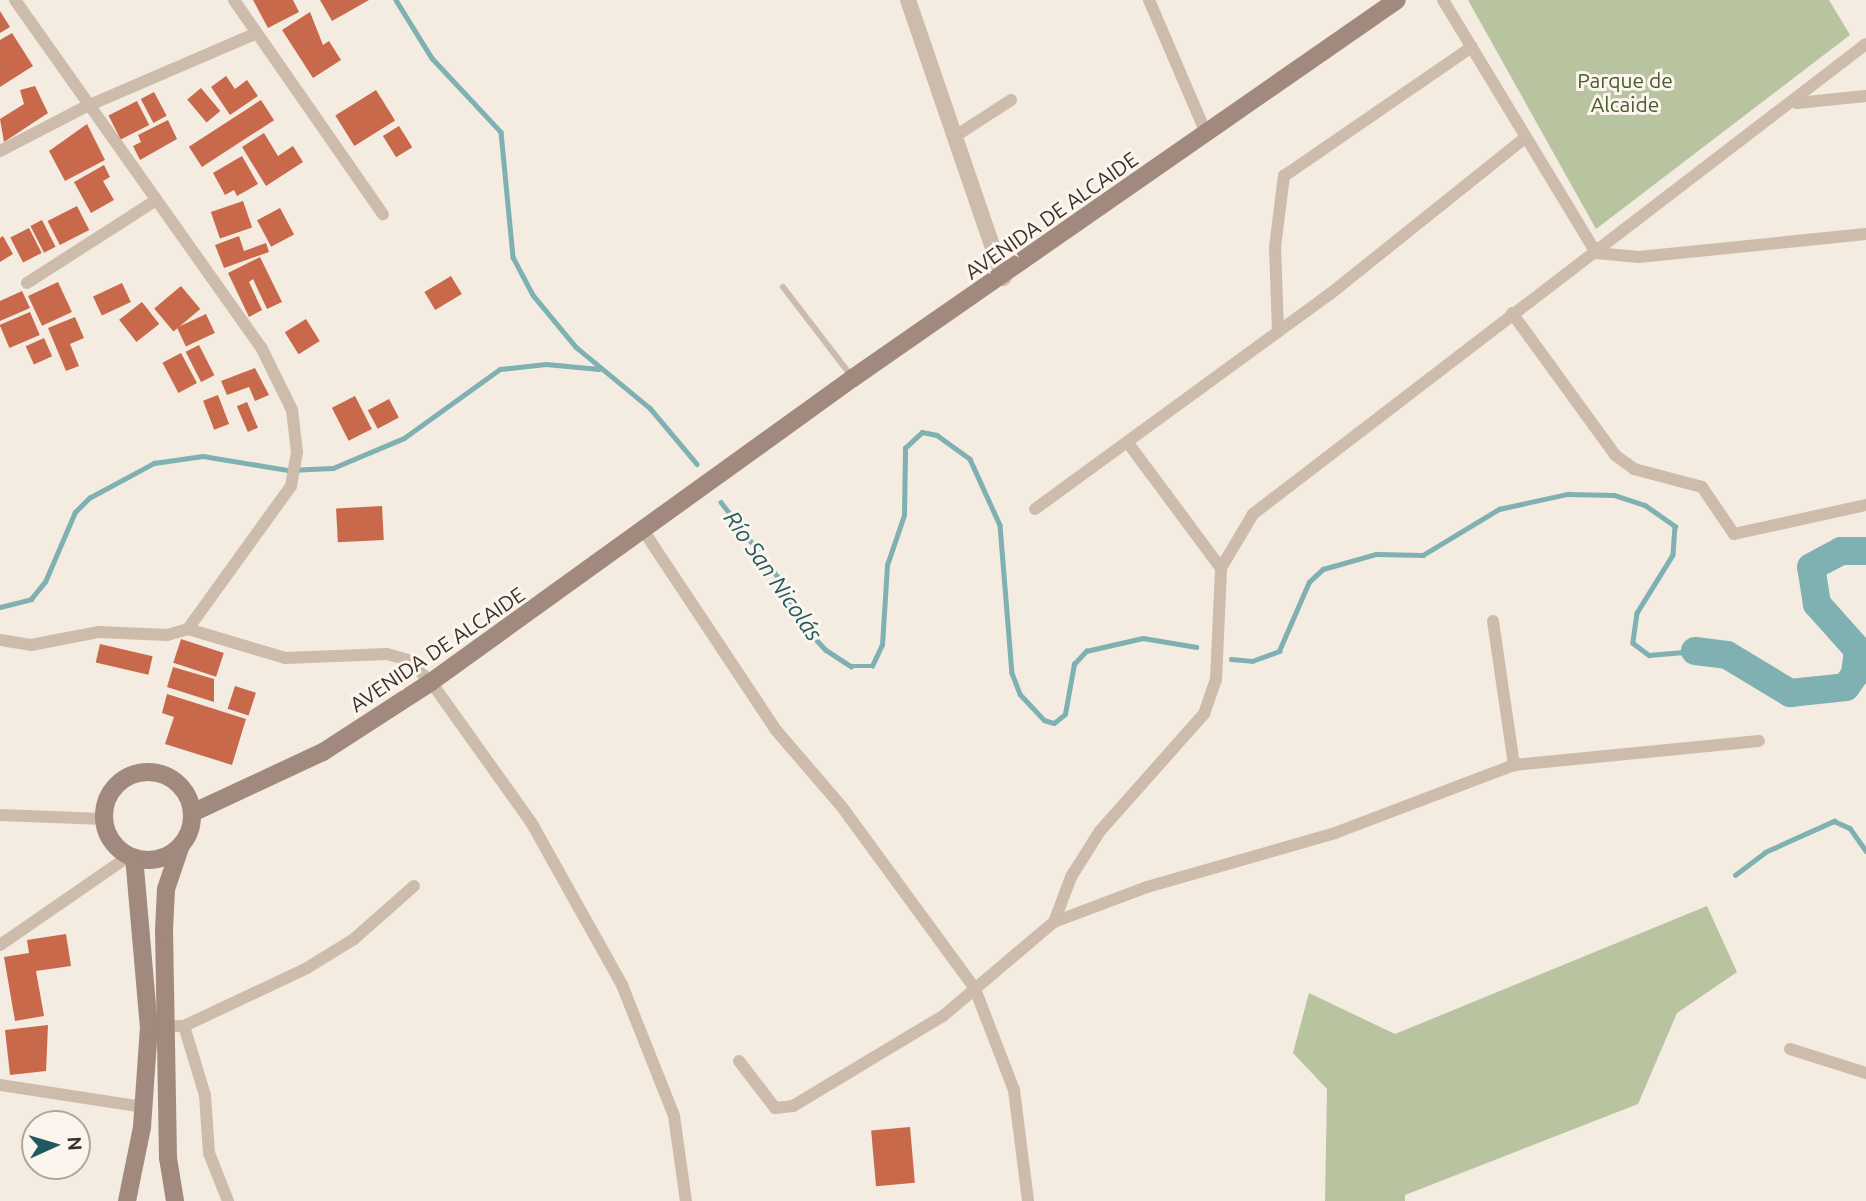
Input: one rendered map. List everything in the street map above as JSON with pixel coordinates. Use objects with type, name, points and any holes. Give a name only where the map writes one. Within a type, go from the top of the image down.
[{"type":"main road","name":"AVENIDA DE ALCAIDE","points":[[192,813],[323,752],[431,682],[645,533],[853,378],[1003,278],[1397,0]]},
{"type":"main road","points":[[175,1201],[168,1158],[166,889],[192,813],[177,782],[145,771],[114,787],[104,819],[111,841],[132,857],[167,856],[181,845]]},
{"type":"main road","points":[[127,1201],[144,1107],[166,1027],[132,857]]},
{"type":"street","points":[[15,0],[85,107],[262,349],[292,410],[298,452],[291,486],[188,629]]},
{"type":"street","points":[[234,0],[383,214]]},
{"type":"street","points":[[908,0],[1003,278]]},
{"type":"street","points":[[1149,0],[1206,133]]},
{"type":"street","points":[[1443,0],[1596,253]]},
{"type":"street","points":[[0,151],[85,107],[257,33]]},
{"type":"street","points":[[1054,922],[1071,877],[1100,831],[1204,714],[1216,680],[1221,568],[1233,541],[1272,497],[1512,313],[1796,103],[1866,44]]},
{"type":"street","points":[[1278,332],[1275,247],[1284,176],[1472,47]]},
{"type":"street","points":[[1796,103],[1866,96]]},
{"type":"street","points":[[954,137],[1011,100]]},
{"type":"street","points":[[1035,509],[1278,332],[1526,137]]},
{"type":"street","points":[[27,284],[153,202]]},
{"type":"street","points":[[1596,253],[1639,257],[1866,234]]},
{"type":"street","points":[[1512,313],[1615,456],[1634,469],[1702,487],[1734,534],[1866,505]]},
{"type":"street","points":[[1128,443],[1221,568]]},
{"type":"street","points":[[645,533],[775,729],[842,807],[975,989],[1014,1090],[1028,1201]]},
{"type":"street","points":[[1493,621],[1514,765]]},
{"type":"street","points":[[0,640],[31,645],[98,632],[167,635],[188,629],[285,658],[387,654],[408,660],[431,682],[531,822],[622,985],[674,1116],[687,1201]]},
{"type":"street","points":[[739,1061],[782,1110],[898,1045],[975,989],[1054,922],[1147,887],[1335,833],[1514,765],[1759,741]]},
{"type":"street","points":[[0,814],[104,819]]},
{"type":"street","points":[[0,945],[132,857]]},
{"type":"street","points":[[228,1201],[209,1153],[205,1095],[166,1027],[307,968],[354,939],[414,886]]},
{"type":"street","points":[[1790,1049],[1866,1073]]},
{"type":"street","points":[[0,1085],[144,1107]]},
{"type":"lane","points":[[783,287],[853,378]]},
{"type":"green space","name":"Parque de Alcaide","points":[[1468,0],[1829,0],[1850,35],[1596,229]]},
{"type":"green space","points":[[1707,906],[1737,972],[1677,1013],[1638,1104],[1405,1195],[1405,1201],[1325,1201],[1327,1089],[1293,1053],[1309,993],[1395,1034]]},
{"type":"building","points":[[253,0],[293,0],[299,12],[268,28]]},
{"type":"building","points":[[320,0],[369,0],[332,21]]},
{"type":"building","points":[[0,11],[10,27],[0,33]]},
{"type":"building","points":[[310,12],[323,45],[329,41],[341,60],[313,78],[282,30]]},
{"type":"building","points":[[12,33],[33,66],[0,87],[0,40]]},
{"type":"building","points":[[226,76],[235,89],[247,80],[258,96],[230,115],[211,87]]},
{"type":"building","points":[[35,86],[48,113],[4,142],[0,119],[24,104],[20,90]]},
{"type":"building","points":[[201,88],[220,111],[206,123],[187,100]]},
{"type":"building","points":[[376,90],[395,121],[354,146],[335,115]]},
{"type":"building","points":[[154,92],[167,116],[153,123],[141,99]]},
{"type":"building","points":[[261,100],[274,120],[202,167],[189,147]]},
{"type":"building","points":[[137,101],[149,125],[121,140],[108,116]]},
{"type":"building","points":[[168,120],[177,139],[140,160],[133,146],[141,142],[138,135]]},
{"type":"building","points":[[87,124],[105,160],[65,181],[49,151]]},
{"type":"building","points":[[399,126],[412,147],[396,157],[383,136]]},
{"type":"building","points":[[264,133],[278,156],[293,146],[303,162],[266,186],[242,147]]},
{"type":"building","points":[[242,156],[258,184],[237,196],[234,190],[225,195],[213,173]]},
{"type":"building","points":[[104,165],[110,177],[103,181],[114,200],[91,213],[74,182]]},
{"type":"building","points":[[243,201],[252,227],[220,239],[211,212]]},
{"type":"building","points":[[77,206],[89,230],[60,245],[48,221]]},
{"type":"building","points":[[280,208],[294,234],[271,247],[257,220]]},
{"type":"building","points":[[42,220],[56,247],[44,253],[30,226]]},
{"type":"building","points":[[29,228],[42,253],[23,262],[10,238]]},
{"type":"building","points":[[3,236],[13,254],[0,262],[0,238]]},
{"type":"building","points":[[239,236],[244,251],[266,243],[269,252],[224,268],[215,245]]},
{"type":"building","points":[[260,257],[282,302],[267,309],[253,279],[249,282],[262,310],[249,317],[228,273]]},
{"type":"building","points":[[451,276],[462,294],[435,310],[424,292]]},
{"type":"building","points":[[58,282],[72,312],[42,326],[28,296]]},
{"type":"building","points":[[122,283],[131,302],[102,316],[93,297]]},
{"type":"building","points":[[181,286],[200,309],[173,331],[154,308]]},
{"type":"building","points":[[22,291],[30,308],[0,321],[0,301]]},
{"type":"building","points":[[142,302],[159,324],[136,342],[119,320]]},
{"type":"building","points":[[30,312],[40,335],[9,348],[0,325]]},
{"type":"building","points":[[206,314],[215,333],[186,347],[177,328]]},
{"type":"building","points":[[75,317],[84,338],[70,344],[79,366],[66,371],[48,328]]},
{"type":"building","points":[[306,319],[320,341],[299,354],[285,332]]},
{"type":"building","points":[[44,338],[52,356],[34,364],[26,346]]},
{"type":"building","points":[[199,345],[214,375],[201,382],[186,352]]},
{"type":"building","points":[[181,353],[197,383],[178,393],[162,363]]},
{"type":"building","points":[[255,368],[269,395],[255,401],[249,387],[227,395],[221,381]]},
{"type":"building","points":[[218,395],[229,424],[214,430],[203,401]]},
{"type":"building","points":[[355,396],[372,429],[349,441],[332,408]]},
{"type":"building","points":[[389,399],[399,418],[378,429],[368,410]]},
{"type":"building","points":[[247,402],[258,428],[248,432],[237,406]]},
{"type":"building","points":[[382,506],[384,540],[338,542],[336,508]]},
{"type":"building","points":[[181,639],[224,653],[216,677],[173,663]]},
{"type":"building","points":[[100,644],[153,656],[148,675],[96,663]]},
{"type":"building","points":[[173,667],[214,679],[214,702],[167,687]]},
{"type":"building","points":[[235,686],[256,693],[249,716],[228,709]]},
{"type":"building","points":[[167,694],[246,719],[232,765],[165,744],[174,717],[162,713]]},
{"type":"building","points":[[66,934],[71,966],[36,971],[44,1016],[15,1021],[4,957],[29,953],[27,940]]},
{"type":"building","points":[[48,1025],[46,1071],[10,1075],[5,1030]]},
{"type":"building","points":[[910,1127],[915,1183],[876,1186],[871,1130]]},
{"type":"waterway","name":"Río San Nicolás","points":[[396,0],[432,58],[501,132],[513,257],[533,295],[576,347],[650,408],[697,464]]},
{"type":"waterway","points":[[0,607],[31,599],[45,582],[75,512],[89,498],[154,463],[203,456],[288,470],[333,468],[404,438],[500,369],[546,364],[599,369]]},
{"type":"waterway","name":"Río San Nicolás","points":[[721,502],[778,577],[797,619],[826,650],[851,666],[872,666],[882,645],[887,565],[904,515],[905,448],[922,432],[937,435],[970,459],[1000,525],[1012,673],[1020,694],[1044,720],[1054,723],[1065,714],[1074,664],[1086,651],[1143,638],[1196,647]]},
{"type":"waterway","name":"Río San Nicolás","points":[[1231,659],[1252,661],[1279,651],[1309,582],[1323,569],[1376,554],[1423,555],[1499,509],[1567,494],[1614,495],[1645,505],[1675,526],[1673,555],[1637,613],[1633,643],[1649,655],[1695,651]]},
{"type":"waterway","name":"Río San Nicolás","points":[[1695,651],[1727,655],[1790,693],[1846,687],[1855,674],[1858,650],[1817,604],[1811,567],[1841,551],[1866,551]]},
{"type":"waterway","points":[[1735,875],[1765,852],[1834,821],[1850,828],[1866,851]]}]
